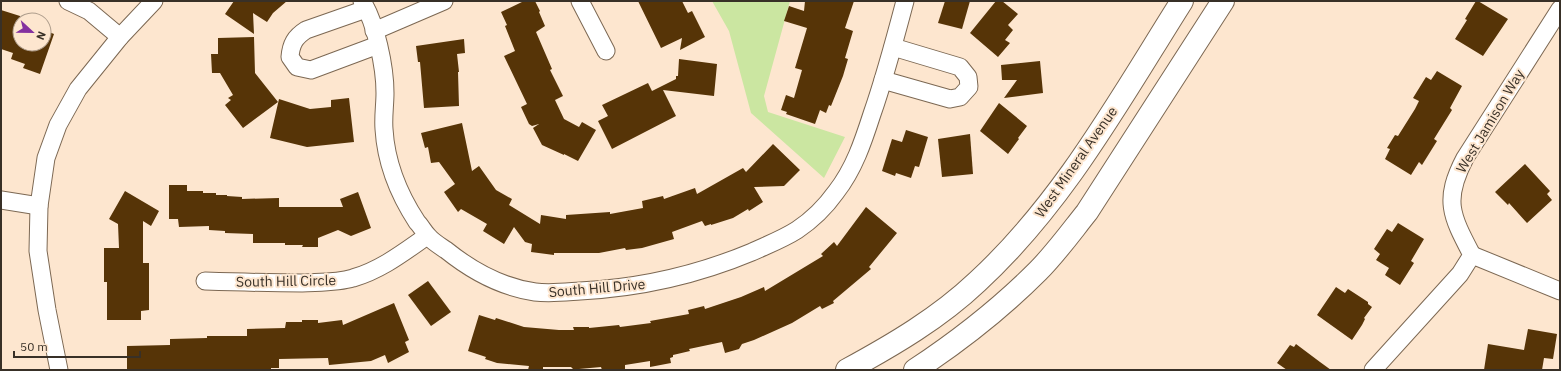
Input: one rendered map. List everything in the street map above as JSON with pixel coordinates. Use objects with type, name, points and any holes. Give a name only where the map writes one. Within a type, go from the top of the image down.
[{"type":"main road","name":"West Mineral Avenue","points":[[847,370],[907,336],[944,310],[977,283],[1027,230],[1061,188],[1088,150],[1182,1]]},
{"type":"main road","points":[[915,370],[975,327],[1011,296],[1038,270],[1062,243],[1087,212],[1223,1]]},
{"type":"street","points":[[68,1],[88,11],[120,37]]},
{"type":"street","points":[[59,370],[47,310],[38,251],[39,206],[46,158],[58,125],[78,90],[120,37],[154,1]]},
{"type":"street","points":[[376,38],[444,1]]},
{"type":"street","points":[[580,1],[606,51]]},
{"type":"street","name":"South Hill Drive","points":[[376,38],[311,70],[297,67],[290,57],[291,47],[297,36],[306,30],[364,5],[376,38],[382,60],[385,91],[383,127],[391,172],[407,206],[427,236],[484,277],[509,286],[537,292],[605,290],[645,285],[684,276],[727,262],[769,244],[796,230],[826,205],[853,166],[863,142],[884,80],[905,1]]},
{"type":"street","name":"West Jamison Way","points":[[1472,255],[1456,224],[1452,209],[1452,190],[1456,174],[1560,9]]},
{"type":"street","points":[[884,80],[950,99],[960,97],[969,87],[968,77],[960,67],[893,47]]},
{"type":"street","points":[[1,200],[39,206]]},
{"type":"street","name":"South Hill Circle","points":[[204,281],[262,283],[340,281],[375,270],[427,236]]},
{"type":"street","points":[[1373,370],[1460,274],[1472,255],[1560,291]]},
{"type":"green space","points":[[712,1],[790,1],[764,96],[768,112],[845,137],[824,178],[751,113],[729,31]]},
{"type":"building","points":[[234,1],[287,1],[273,13],[267,22],[253,13],[254,34],[225,14]]},
{"type":"building","points":[[524,1],[535,1],[540,11],[539,12],[545,26],[536,32],[552,69],[550,70],[563,96],[555,100],[564,119],[579,127],[582,122],[596,130],[578,161],[542,145],[533,128],[539,124],[532,126],[529,124],[521,107],[527,104],[504,56],[515,51],[505,26],[507,25],[501,12]]},
{"type":"building","points":[[638,1],[682,1],[688,13],[692,11],[705,37],[680,50],[682,38],[661,48]]},
{"type":"building","points":[[805,1],[854,1],[845,28],[853,31],[845,58],[848,59],[843,76],[831,106],[829,105],[826,113],[820,110],[815,124],[786,114],[787,112],[781,110],[786,95],[794,98],[802,70],[795,68],[807,28],[784,21],[789,6],[804,11]]},
{"type":"building","points":[[945,1],[970,1],[962,29],[938,23]]},
{"type":"building","points":[[996,1],[1002,1],[1018,14],[1008,25],[1013,30],[1005,40],[1010,43],[998,57],[970,33]]},
{"type":"building","points":[[1476,1],[1508,19],[1483,56],[1455,39],[1467,20],[1465,19]]},
{"type":"building","points":[[1,10],[12,13],[12,52],[48,52],[40,74],[23,68],[25,64],[11,59],[13,53],[1,49]]},
{"type":"building","points":[[254,37],[255,73],[278,102],[243,128],[225,105],[231,100],[228,98],[233,95],[220,73],[212,73],[211,54],[218,54],[218,38]]},
{"type":"building","points":[[464,39],[465,53],[457,54],[459,72],[459,106],[424,108],[420,62],[418,62],[416,46]]},
{"type":"building","points":[[679,59],[717,64],[714,96],[663,90],[676,116],[612,149],[598,121],[608,116],[602,105],[648,83],[652,91],[676,79],[676,76],[678,76]]},
{"type":"building","points":[[1040,61],[1043,93],[1004,98],[1017,80],[1002,80],[1001,65]]},
{"type":"building","points":[[1437,71],[1462,86],[1450,108],[1452,110],[1434,139],[1437,141],[1422,165],[1419,162],[1411,175],[1385,159],[1390,149],[1387,148],[1395,135],[1398,136],[1415,109],[1419,101],[1413,98],[1426,77],[1431,80]]},
{"type":"building","points":[[349,98],[354,142],[307,147],[270,138],[279,99],[310,109],[331,107],[331,100]]},
{"type":"building","points":[[999,103],[1027,126],[1008,154],[980,131]]},
{"type":"building","points":[[462,123],[472,171],[479,166],[496,190],[512,199],[509,205],[540,224],[541,215],[566,219],[566,215],[610,212],[610,214],[643,208],[642,201],[663,196],[664,199],[695,188],[697,194],[743,168],[746,172],[773,144],[800,170],[784,186],[754,187],[763,202],[749,211],[748,209],[733,218],[711,225],[705,226],[702,221],[672,232],[674,239],[642,248],[626,250],[625,248],[599,253],[554,253],[554,255],[531,252],[532,244],[525,242],[514,227],[504,244],[483,231],[487,224],[461,209],[458,212],[444,192],[455,184],[439,162],[431,163],[428,147],[425,148],[421,133]]},
{"type":"building","points":[[906,130],[928,137],[919,167],[915,166],[911,178],[896,173],[895,176],[882,171],[892,139],[902,142]]},
{"type":"building","points":[[970,134],[973,174],[942,177],[938,139]]},
{"type":"building","points":[[1525,164],[1550,191],[1547,194],[1552,200],[1527,223],[1509,203],[1508,205],[1495,192]]},
{"type":"building","points":[[169,185],[187,185],[187,191],[203,191],[203,193],[216,193],[216,195],[242,197],[242,199],[279,198],[279,207],[343,207],[340,199],[358,192],[371,228],[351,236],[338,230],[318,238],[318,247],[285,245],[285,243],[253,243],[253,234],[225,233],[225,231],[209,230],[209,226],[179,227],[178,219],[169,219]]},
{"type":"building","points":[[125,191],[159,211],[151,226],[143,221],[143,263],[149,263],[149,310],[141,311],[141,320],[107,320],[107,282],[104,282],[104,248],[119,248],[118,224],[109,219]]},
{"type":"building","points":[[866,207],[897,233],[869,267],[871,269],[833,301],[834,303],[822,309],[820,306],[792,323],[742,344],[739,349],[725,353],[722,342],[689,349],[690,351],[673,355],[673,357],[670,358],[671,363],[650,367],[650,361],[625,365],[625,369],[613,370],[602,370],[601,367],[573,369],[571,367],[543,367],[543,370],[528,370],[529,366],[497,363],[485,359],[486,357],[468,351],[479,315],[495,320],[496,318],[524,327],[559,330],[574,330],[573,327],[589,328],[619,325],[620,327],[651,323],[650,321],[689,314],[688,310],[704,306],[705,309],[741,297],[764,287],[765,291],[823,256],[821,254],[834,242],[837,246]]},
{"type":"building","points":[[1398,223],[1424,239],[1411,261],[1414,263],[1400,285],[1385,275],[1389,268],[1376,260],[1380,254],[1374,249],[1387,229],[1392,232]]},
{"type":"building","points":[[428,281],[451,312],[431,326],[408,295]]},
{"type":"building","points":[[1336,287],[1345,293],[1348,289],[1368,302],[1368,304],[1372,307],[1352,340],[1317,315]]},
{"type":"building","points":[[394,303],[409,340],[405,342],[409,352],[388,363],[385,355],[371,361],[329,365],[328,358],[279,359],[279,368],[271,368],[271,370],[127,370],[127,346],[170,345],[170,339],[207,338],[207,336],[247,336],[247,329],[285,328],[286,322],[302,322],[302,320],[318,320],[318,323],[342,320],[343,325]]},
{"type":"building","points":[[1528,329],[1557,334],[1553,359],[1544,358],[1542,370],[1484,370],[1488,344],[1524,350]]},
{"type":"building","points":[[1296,344],[1331,370],[1287,370],[1277,363],[1290,345],[1294,347]]}]
